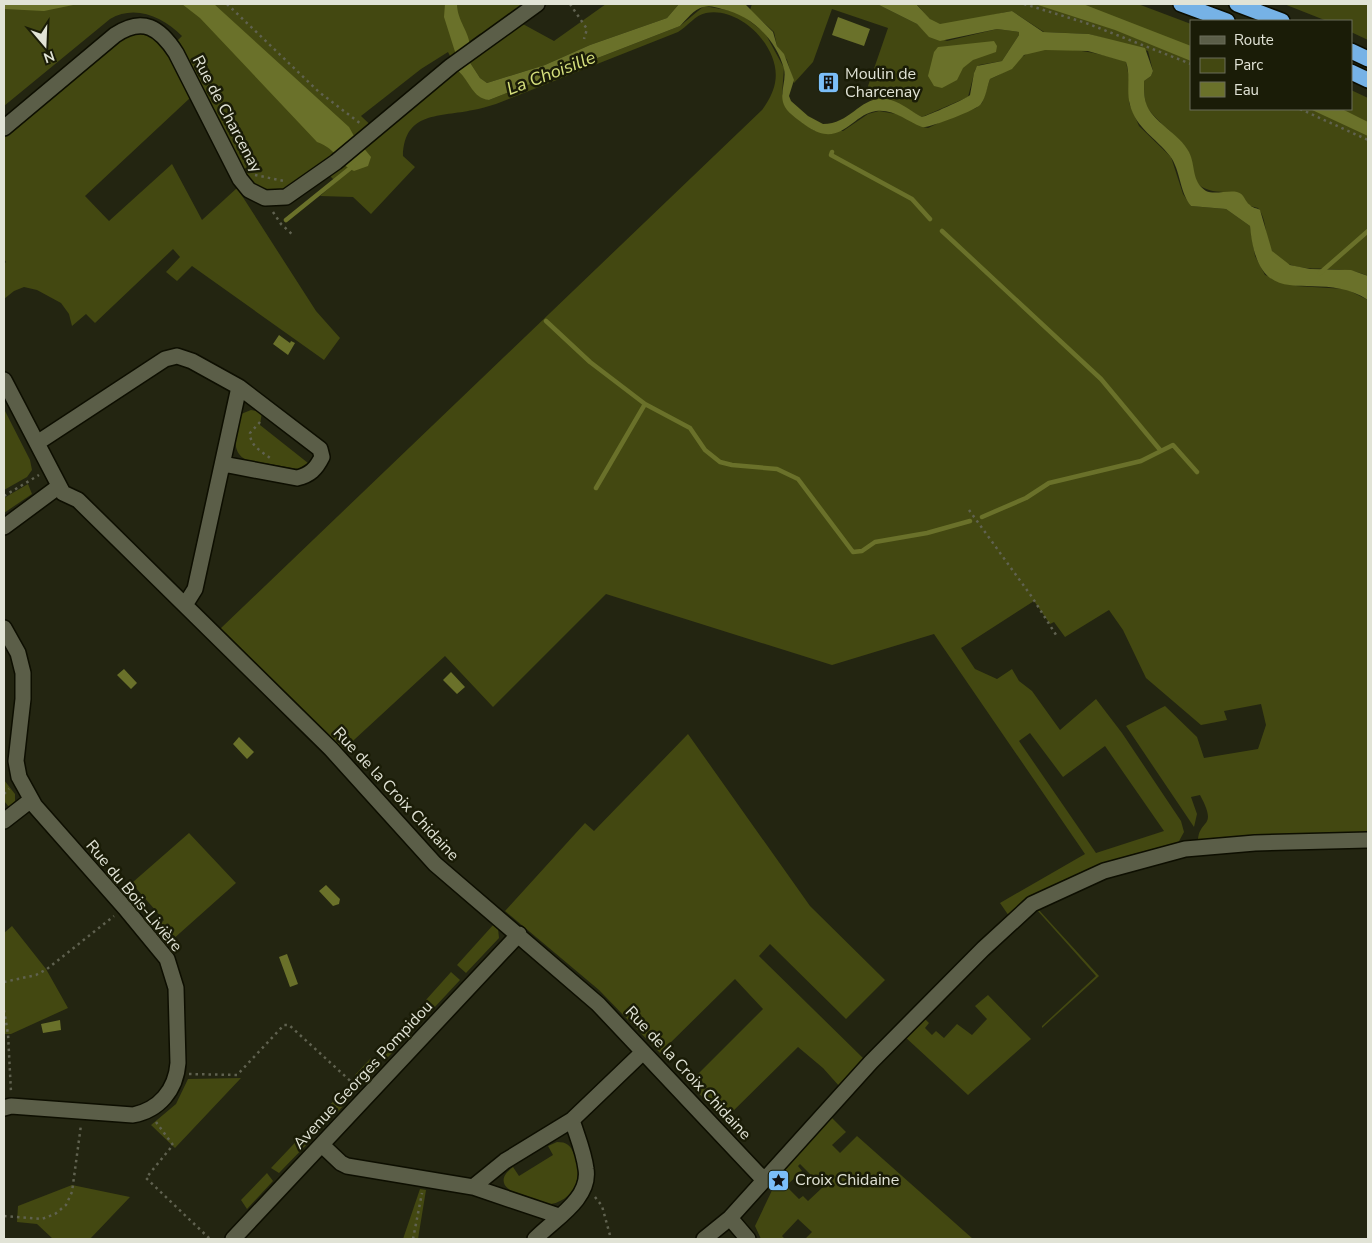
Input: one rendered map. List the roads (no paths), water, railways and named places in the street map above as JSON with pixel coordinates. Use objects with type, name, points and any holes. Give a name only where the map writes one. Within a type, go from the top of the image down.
[{"type":"highway","points":[[1182,4],[1224,20]]},
{"type":"highway","points":[[1237,4],[1279,20]]},
{"type":"highway","points":[[1352,51],[1368,59]]},
{"type":"highway","points":[[1352,72],[1368,80]]},
{"type":"street","name":"Rue de Charcenay","points":[[4,128],[115,34],[129,27],[141,25],[160,34],[170,45],[240,179],[256,195],[265,198],[286,196],[336,162],[451,66],[537,4]]},
{"type":"street","points":[[38,444],[165,359],[177,356],[192,361],[239,387],[264,404],[320,449],[322,457],[316,468],[307,476],[297,478],[223,464]]},
{"type":"street","points":[[4,380],[51,468],[58,488],[4,527]]},
{"type":"street","points":[[185,605],[195,589],[239,387]]},
{"type":"street","name":"Rue de la Croix Chidaine","points":[[58,488],[78,500],[331,749],[435,864],[519,934],[598,1004],[763,1179]]},
{"type":"street","name":"Rue du Bois-Livière","points":[[4,628],[18,653],[23,673],[23,699],[10,764],[31,800],[160,949],[174,978],[178,1073],[168,1094],[148,1110],[133,1115],[81,1110],[8,1107]]},
{"type":"street","points":[[4,821],[31,800]]},
{"type":"street","points":[[704,1239],[730,1218],[763,1179],[871,1062],[983,949],[1032,904],[1104,871],[1185,849],[1255,843],[1368,840]]},
{"type":"street","name":"Avenue Georges Pompidou","points":[[233,1239],[519,934]]},
{"type":"street","points":[[473,1187],[505,1161],[572,1120],[643,1052]]},
{"type":"street","points":[[536,1239],[575,1201],[586,1183],[587,1170],[572,1120]]},
{"type":"street","points":[[322,1145],[341,1163],[348,1166],[473,1187],[559,1216]]},
{"type":"street","points":[[730,1218],[748,1239]]},
{"type":"water","points":[[4,4],[78,4],[44,11],[4,9]]},
{"type":"water","points":[[182,4],[214,4],[349,127],[371,157],[368,166],[354,171],[348,168],[330,149],[317,142],[200,18]]},
{"type":"water","points":[[445,4],[457,4],[459,16],[468,37],[470,48],[457,58],[444,17]]},
{"type":"water","name":"La Choisille","points":[[679,4],[746,5],[773,32],[777,46],[784,54],[794,80],[789,96],[791,101],[808,116],[823,124],[833,123],[842,119],[872,100],[895,101],[922,117],[947,107],[970,95],[977,66],[1002,61],[1019,35],[1019,32],[997,29],[940,41],[929,37],[917,24],[877,4],[916,4],[930,19],[940,24],[1012,11],[1043,32],[1089,34],[1145,48],[1153,71],[1151,76],[1144,81],[1146,103],[1159,122],[1185,145],[1201,187],[1209,192],[1240,193],[1251,206],[1260,210],[1272,251],[1290,265],[1310,269],[1351,270],[1368,276],[1368,300],[1348,291],[1328,287],[1292,286],[1277,282],[1265,273],[1255,255],[1250,226],[1226,209],[1191,206],[1187,200],[1174,162],[1133,113],[1129,100],[1126,62],[1088,51],[1045,50],[1024,55],[1012,69],[990,79],[984,98],[978,107],[933,125],[922,127],[895,114],[876,111],[868,113],[838,132],[829,134],[819,133],[808,127],[785,107],[782,98],[784,69],[769,38],[743,17],[712,6],[705,6],[696,10],[680,26],[489,100],[483,99],[475,93],[458,71],[460,66],[469,61],[480,78],[487,83],[545,65],[590,45],[667,18]]},
{"type":"water","points":[[1035,4],[1083,4],[1190,46],[1190,61],[1115,30]]},
{"type":"water","points":[[838,17],[870,29],[864,46],[832,35]]},
{"type":"water","points":[[994,41],[997,46],[996,52],[973,60],[963,68],[957,80],[942,88],[934,86],[928,76],[934,52],[938,47]]},
{"type":"water","points":[[1312,110],[1344,110],[1368,122],[1368,136]]},
{"type":"water","points":[[279,335],[290,343],[291,341],[295,343],[288,355],[273,344]]},
{"type":"water","points":[[124,669],[137,683],[131,689],[117,675]]},
{"type":"water","points":[[451,672],[465,687],[457,694],[443,680]]},
{"type":"water","points":[[239,737],[254,752],[247,759],[233,744]]},
{"type":"water","points":[[326,885],[340,899],[339,904],[333,906],[319,891]]},
{"type":"water","points":[[287,954],[298,984],[290,987],[279,957]]},
{"type":"water","points":[[60,1020],[61,1030],[43,1033],[41,1024]]},
{"type":"waterway","points":[[832,152],[831,155],[912,199],[930,219]]},
{"type":"waterway","points":[[286,220],[353,166]]},
{"type":"waterway","points":[[942,231],[1101,379],[1161,451],[1173,445],[1197,472]]},
{"type":"waterway","points":[[1320,273],[1368,231]]},
{"type":"waterway","points":[[546,321],[590,362],[645,404],[690,428],[705,450],[720,462],[732,465],[777,469],[798,479],[853,552],[862,551],[875,542],[927,533],[970,521]]},
{"type":"waterway","points":[[596,488],[645,404]]},
{"type":"waterway","points":[[982,517],[1026,498],[1049,483],[1141,461],[1161,451]]},
{"type":"place","name":"Moulin de Charcenay","points":[[829,83]]},
{"type":"place","name":"Croix Chidaine","points":[[779,1180]]}]
